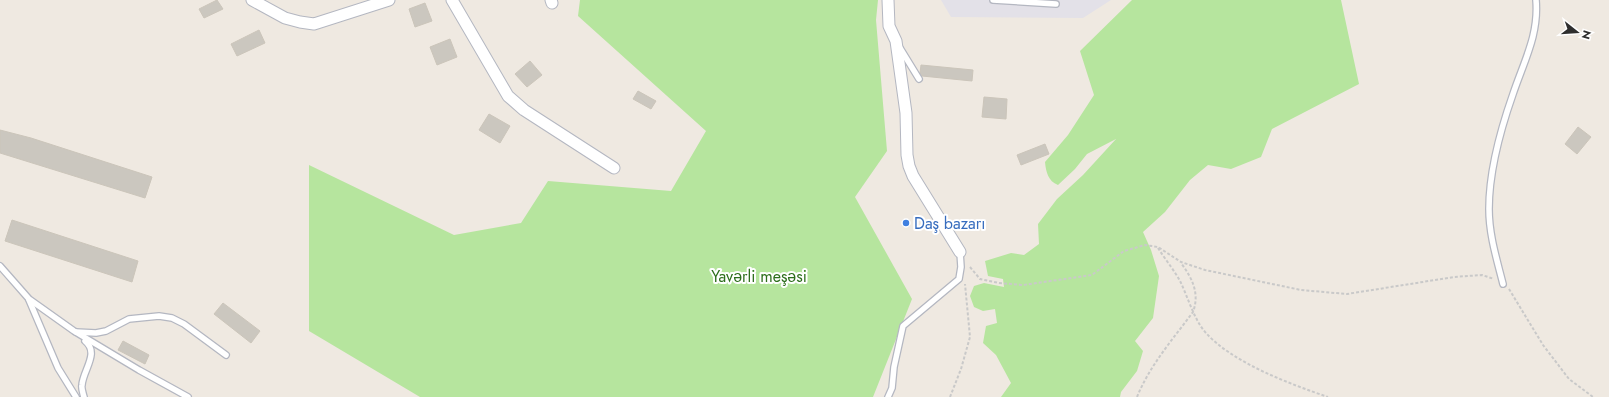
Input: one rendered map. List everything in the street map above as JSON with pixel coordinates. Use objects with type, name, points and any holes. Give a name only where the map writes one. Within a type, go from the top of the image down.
[{"type":"street","points":[[252,0],[284,18],[314,24],[389,0]]},
{"type":"street","points":[[452,0],[508,96],[524,110],[614,168]]},
{"type":"street","points":[[888,0],[889,26],[896,41],[906,112],[907,155],[909,166],[960,252]]},
{"type":"lane","points":[[993,0],[1056,4]]},
{"type":"lane","points":[[1504,284],[1492,242],[1489,210],[1493,160],[1513,94],[1535,32],[1537,16],[1536,0]]},
{"type":"lane","points":[[896,41],[919,79]]},
{"type":"lane","points":[[888,397],[892,388],[894,366],[904,326],[958,279],[961,267],[960,252]]},
{"type":"lane","points":[[0,266],[29,299],[74,331],[188,397]]},
{"type":"lane","points":[[29,299],[58,368],[76,397]]},
{"type":"lane","points":[[74,331],[96,333],[106,331],[129,319],[159,316],[172,318],[184,324],[226,355]]},
{"type":"lane","points":[[74,331],[89,344],[92,355],[82,385],[84,397]]},
{"type":"path","points":[[960,252],[975,275],[980,279],[999,283],[1023,285],[1092,275],[1124,251],[1145,245],[1158,247],[1181,262],[1205,270],[1302,290],[1346,294],[1461,276],[1482,275],[1504,284],[1510,289],[1543,345],[1569,379],[1594,397]]},
{"type":"path","points":[[1158,247],[1180,281],[1193,312],[1205,332],[1227,351],[1258,368],[1292,384],[1328,397]]},
{"type":"path","points":[[1137,397],[1156,360],[1193,312],[1196,303],[1193,282],[1181,262]]},
{"type":"path","points":[[950,397],[970,337],[965,277]]},
{"type":"shaded area","points":[[941,0],[1111,0],[1083,18],[951,17]]},
{"type":"green space","name":"Yavərli meşəsi","points":[[580,0],[878,0],[876,20],[887,151],[855,197],[912,299],[873,397],[420,397],[309,331],[309,165],[454,235],[521,223],[548,181],[671,191],[706,131],[578,16]]},
{"type":"green space","points":[[1132,0],[1341,0],[1359,84],[1272,129],[1261,157],[1231,169],[1208,165],[1190,180],[1165,212],[1143,232],[1151,250],[1159,276],[1153,318],[1135,341],[1143,351],[1137,371],[1121,392],[1120,397],[1001,397],[1011,383],[996,355],[983,343],[986,326],[997,323],[995,309],[983,311],[974,307],[970,296],[974,286],[984,283],[1004,287],[1003,279],[988,276],[985,261],[1011,253],[1024,255],[1039,244],[1038,224],[1057,199],[1083,175],[1116,139],[1087,154],[1075,169],[1058,185],[1048,176],[1045,162],[1068,135],[1094,95],[1080,51]]},
{"type":"building","points":[[217,0],[223,9],[204,18],[199,9]]},
{"type":"building","points":[[425,3],[432,21],[415,27],[409,9]]},
{"type":"building","points":[[259,30],[265,43],[237,56],[231,44]]},
{"type":"building","points":[[450,39],[457,57],[437,65],[430,47]]},
{"type":"building","points":[[530,61],[542,75],[527,87],[515,74]]},
{"type":"building","points":[[921,65],[973,70],[972,81],[922,76],[920,73]]},
{"type":"building","points":[[638,91],[656,101],[651,109],[633,99]]},
{"type":"building","points":[[984,97],[1007,99],[1006,119],[982,117]]},
{"type":"building","points":[[489,114],[510,126],[500,143],[479,130]]},
{"type":"building","points":[[1578,127],[1591,137],[1577,154],[1565,144]]},
{"type":"building","points":[[0,130],[31,138],[152,177],[145,198],[0,153]]},
{"type":"building","points":[[1045,144],[1049,154],[1021,165],[1017,155]]},
{"type":"building","points":[[12,220],[138,261],[132,282],[5,241]]},
{"type":"building","points":[[223,303],[260,331],[251,343],[214,314]]},
{"type":"building","points":[[123,341],[149,355],[145,364],[118,350]]},
{"type":"place","name":"Daş bazarı","points":[[906,223]]}]
